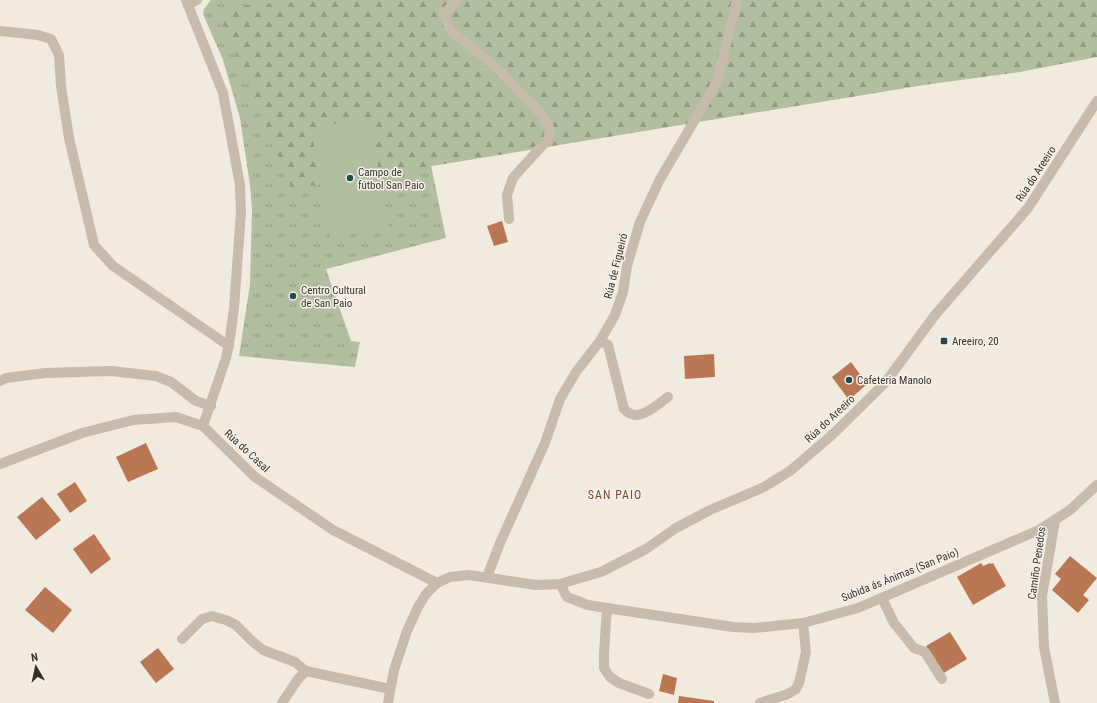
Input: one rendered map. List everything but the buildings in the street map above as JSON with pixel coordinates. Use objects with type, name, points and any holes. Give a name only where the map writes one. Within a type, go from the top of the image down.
[{"type":"street","points":[[197,0],[187,3],[223,93],[240,185],[242,212],[234,308],[229,346],[211,406],[203,426]]},
{"type":"street","points":[[458,0],[444,14],[450,30],[499,70],[542,115],[550,130],[548,140],[514,178],[507,195],[509,219]]},
{"type":"street","name":"Rúa de Figueiró","points":[[487,578],[500,543],[544,443],[560,399],[576,372],[600,341],[615,315],[623,292],[627,266],[640,222],[659,181],[717,82],[737,0]]},
{"type":"street","points":[[0,31],[38,35],[51,39],[59,55],[61,86],[69,138],[94,245],[113,266],[229,346]]},
{"type":"street","name":"Rúa do Areeiro","points":[[487,578],[536,585],[560,584],[601,572],[646,549],[676,528],[764,487],[790,471],[832,435],[885,383],[935,315],[1028,208],[1097,101]]},
{"type":"street","points":[[600,341],[608,345],[624,409],[628,413],[636,415],[648,411],[668,397]]},
{"type":"street","points":[[0,380],[45,373],[111,371],[148,375],[156,376],[171,382],[196,401],[211,406]]},
{"type":"street","name":"Rúa do Casal","points":[[0,464],[82,433],[133,420],[176,416],[203,426],[255,478],[333,530],[437,583]]},
{"type":"street","name":"Subida ás Ánimas (San Paio)","points":[[560,584],[567,597],[588,605],[606,608],[733,627],[755,628],[803,623],[858,608],[1040,530],[1070,510],[1097,486]]},
{"type":"street","name":"Camiño Penedos","points":[[1055,520],[1042,596],[1044,647],[1055,703]]},
{"type":"street","points":[[388,703],[394,670],[407,630],[426,594],[437,583],[450,577],[469,575],[487,578]]},
{"type":"street","points":[[882,598],[894,623],[914,648],[925,652],[942,679]]},
{"type":"street","points":[[606,608],[604,668],[610,677],[619,683],[649,694]]},
{"type":"street","points":[[182,639],[202,619],[212,616],[236,625],[263,650],[295,662],[306,672],[390,690]]},
{"type":"street","points":[[760,703],[788,694],[796,689],[799,683],[806,652],[803,623]]},
{"type":"street","points":[[282,703],[298,679],[306,672]]},
{"type":"green space","points":[[211,0],[397,0],[446,238],[326,269],[351,341],[360,342],[355,367],[239,356],[250,284],[252,210],[250,185],[240,118],[223,60],[203,14],[204,9]]},
{"type":"green space","points":[[315,0],[1097,0],[1097,57],[1020,72],[924,85],[292,189],[217,8]]},
{"type":"green space","name":"Campo de fútbol San Paio","points":[[369,118],[389,228],[330,238],[311,128]]},
{"type":"place","name":"Campo de fútbol San Paio","points":[[350,178]]},
{"type":"place","name":"Centro Cultural de San Paio","points":[[293,296]]},
{"type":"place","name":"Areeiro, 20","points":[[944,341]]},
{"type":"place","name":"Cafeteria Manolo","points":[[849,380]]},
{"type":"district","name":"SAN PAIO","points":[[615,495]]}]
